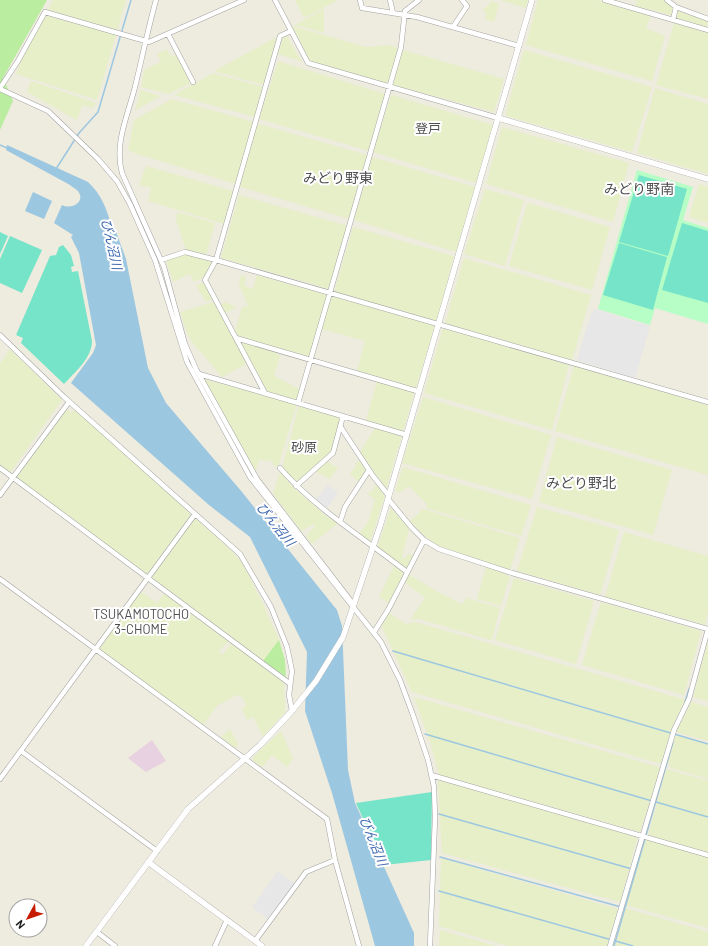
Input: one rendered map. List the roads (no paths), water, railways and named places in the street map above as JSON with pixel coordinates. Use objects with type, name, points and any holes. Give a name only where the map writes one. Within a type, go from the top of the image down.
[{"type":"street","points":[[156,0],[130,108],[121,136],[120,157],[125,180],[161,260],[185,344],[257,479],[381,642],[406,695],[424,745],[435,794],[430,946]]},
{"type":"street","points":[[244,0],[149,42],[45,12],[18,62],[0,88],[48,111],[101,162],[119,185],[155,260],[179,342],[192,373],[254,483],[354,606]]},
{"type":"street","points":[[275,0],[308,63],[708,180]]},
{"type":"street","points":[[360,0],[362,8],[404,15],[519,46]]},
{"type":"street","points":[[390,0],[393,13]]},
{"type":"street","points":[[298,403],[312,360],[390,88],[401,47],[404,15],[407,8],[419,0]]},
{"type":"street","points":[[452,27],[467,6],[462,0]]},
{"type":"street","points":[[86,946],[192,804],[245,758],[298,704],[329,661],[348,627],[389,498],[532,0]]},
{"type":"street","points":[[605,0],[708,30]]},
{"type":"street","points":[[667,0],[676,6],[708,19]]},
{"type":"street","points":[[673,20],[676,6]]},
{"type":"street","points":[[265,393],[204,280],[216,260],[280,36],[291,31]]},
{"type":"street","points":[[168,34],[193,82]]},
{"type":"street","points":[[161,260],[185,252],[216,260],[708,402]]},
{"type":"street","points":[[0,335],[69,402],[240,554],[278,623],[287,647],[292,671],[289,683],[289,699],[292,711]]},
{"type":"street","points":[[236,338],[417,391],[419,393]]},
{"type":"street","points":[[200,374],[407,435]]},
{"type":"street","points":[[0,495],[69,402]]},
{"type":"street","points":[[296,486],[333,453],[342,416]]},
{"type":"street","points":[[340,426],[389,498],[424,540],[444,551],[512,573],[708,629],[689,699],[674,730],[610,946]]},
{"type":"street","points":[[0,468],[289,683]]},
{"type":"street","points":[[280,468],[296,486],[326,513],[407,572]]},
{"type":"street","points":[[340,522],[345,507],[369,470]]},
{"type":"street","points":[[0,780],[195,514]]},
{"type":"street","points":[[374,632],[388,610],[424,540]]},
{"type":"street","points":[[0,579],[245,758],[327,820],[335,860],[359,946]]},
{"type":"street","points":[[21,751],[157,851]]},
{"type":"street","points":[[431,775],[708,855]]},
{"type":"street","points":[[255,941],[306,872],[335,860]]},
{"type":"street","points":[[148,862],[262,946]]},
{"type":"street","points":[[215,946],[227,920]]},
{"type":"street","points":[[97,932],[115,946]]},
{"type":"water","name":"びん沼川","points":[[7,145],[88,182],[97,192],[112,227],[115,229],[126,259],[148,368],[166,403],[242,492],[337,610],[342,626],[348,770],[355,803],[414,933],[414,946],[375,946],[332,793],[305,711],[307,652],[250,537],[209,505],[71,383],[93,353],[96,345],[79,253],[71,237],[73,235],[54,223],[62,205],[74,206],[79,202],[80,195],[78,191],[70,185],[6,150]]},
{"type":"water","points":[[33,192],[52,201],[44,219],[25,211]]},
{"type":"waterway","points":[[56,169],[79,133],[98,112],[131,0]]},
{"type":"waterway","points":[[0,145],[7,148]]},
{"type":"waterway","points":[[393,651],[708,744]]},
{"type":"waterway","points":[[685,702],[689,689]]},
{"type":"waterway","points":[[425,734],[652,801]]},
{"type":"waterway","points":[[614,946],[673,742]]},
{"type":"waterway","points":[[656,802],[708,817]]},
{"type":"waterway","points":[[439,814],[632,869]]},
{"type":"waterway","points":[[440,857],[621,907]]},
{"type":"waterway","points":[[439,891],[633,946]]},
{"type":"district","name":"登戸","points":[[428,128]]},
{"type":"district","name":"みどり野東","points":[[338,177]]},
{"type":"district","name":"みどり野南","points":[[639,188]]},
{"type":"district","name":"砂原","points":[[304,447]]},
{"type":"district","name":"みどり野北","points":[[581,482]]},
{"type":"district","name":"TSUKAMOTOCHO 3-CHOME","points":[[141,622]]}]
